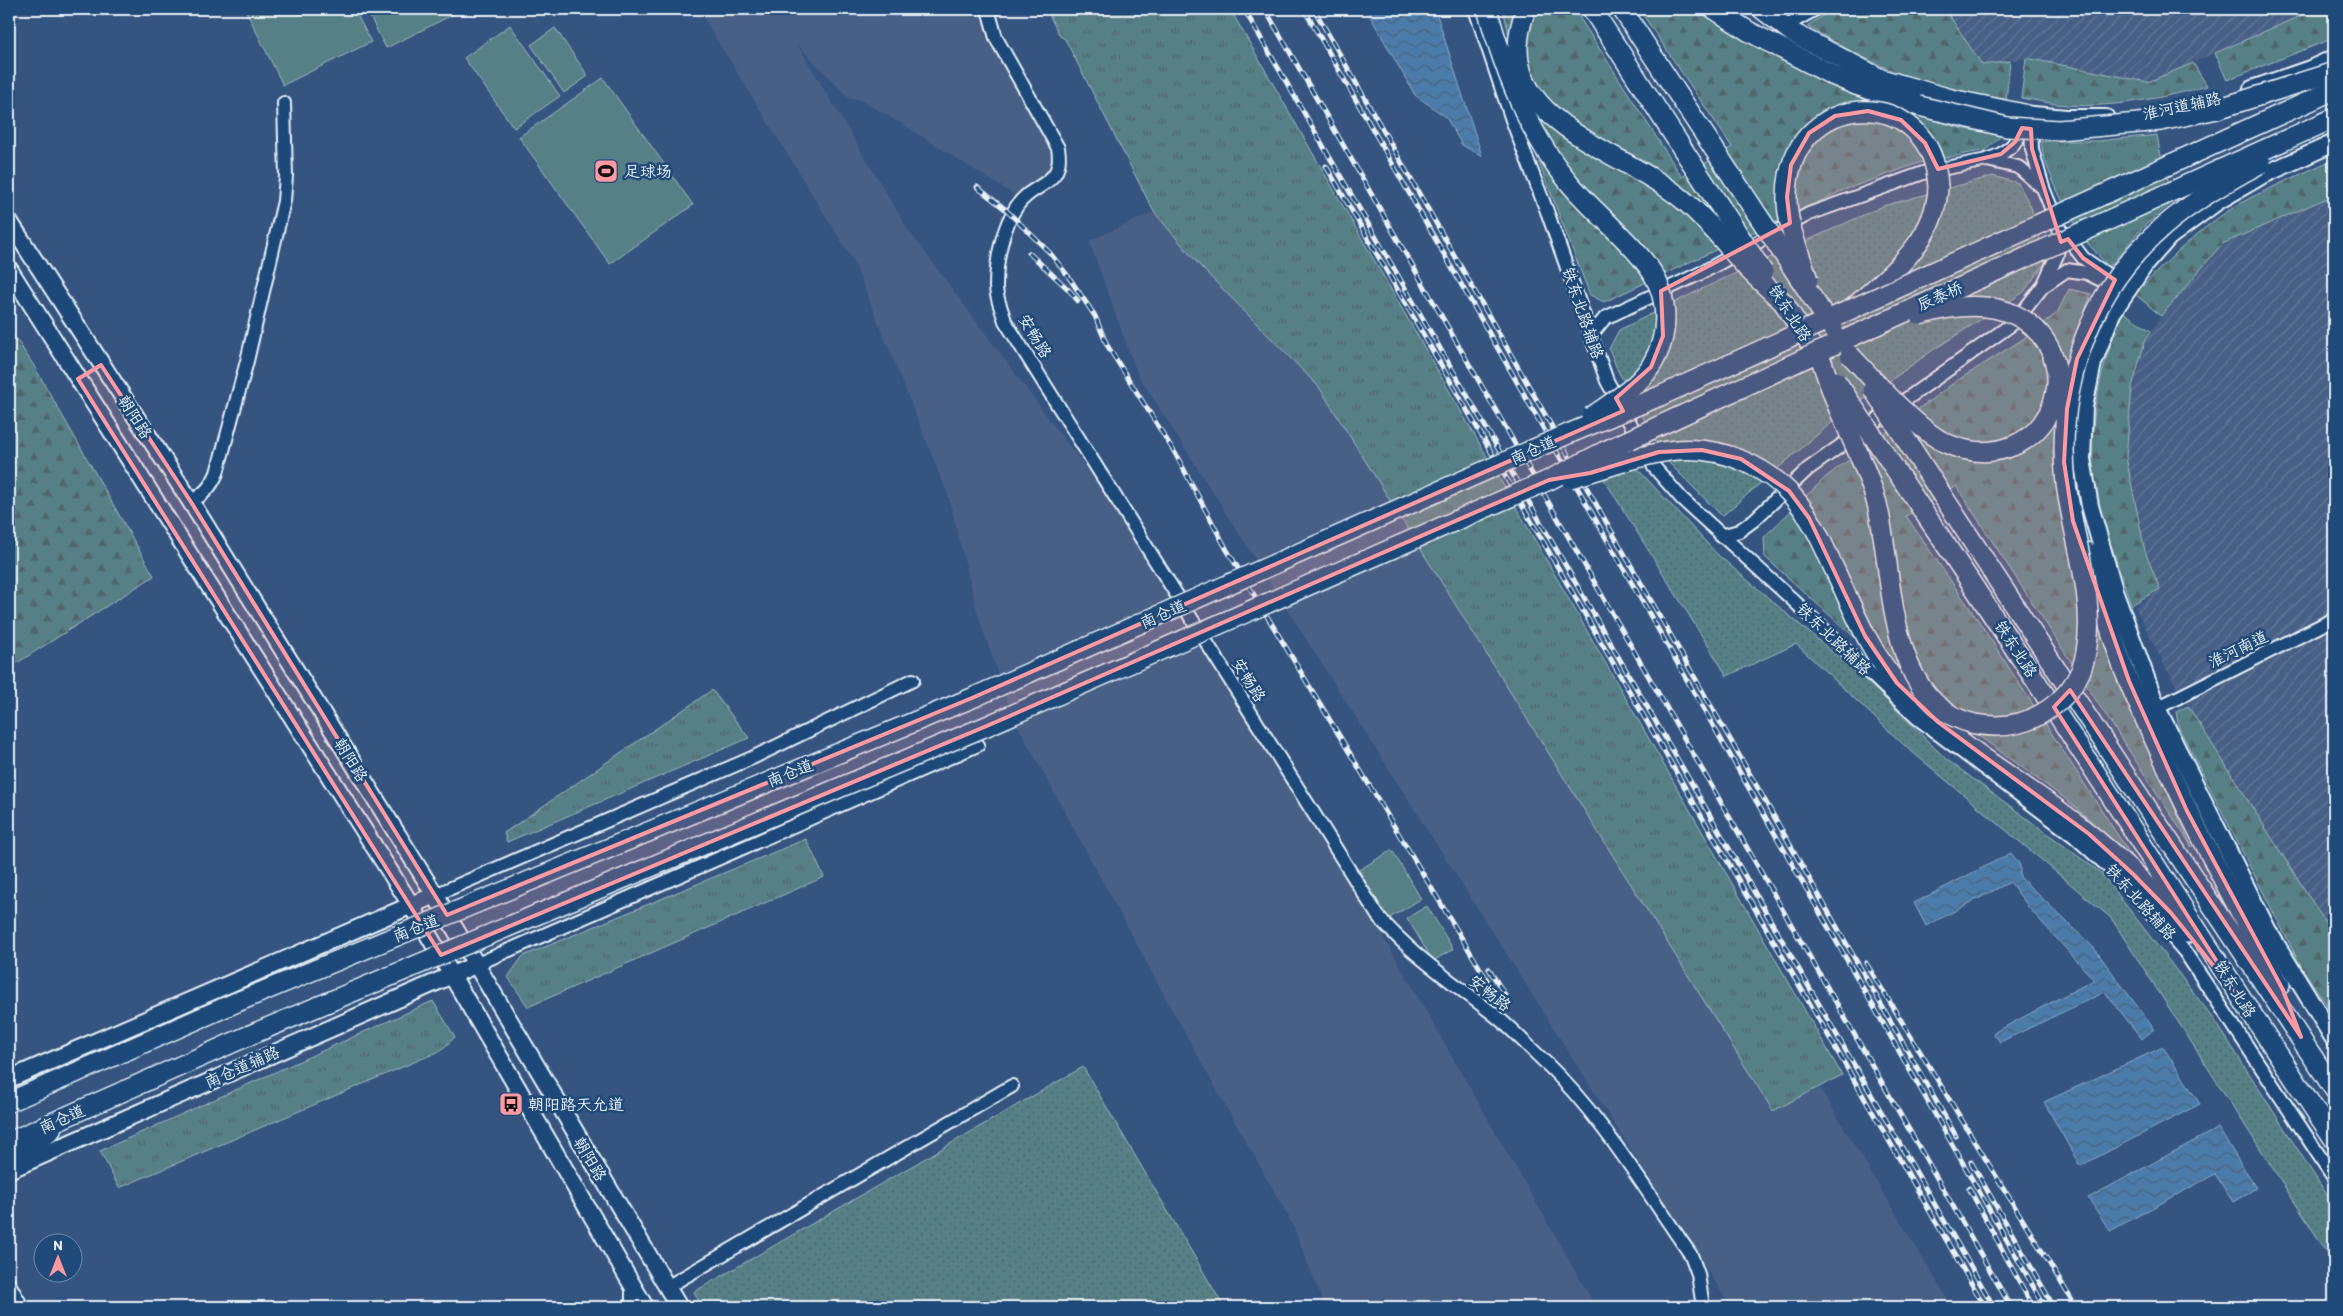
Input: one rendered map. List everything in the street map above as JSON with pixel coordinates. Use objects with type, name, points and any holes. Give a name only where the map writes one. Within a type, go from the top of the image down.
[{"type":"highway","points":[[1487,9],[1521,106],[1535,131],[1567,180],[1644,261],[1657,282],[1665,303],[1664,336],[1651,366],[1632,385],[1568,434]]},
{"type":"highway","points":[[1526,9],[1519,33],[1517,53],[1524,81],[1542,107],[1590,144],[1650,176],[1684,200],[1748,269],[1783,302]]},
{"type":"highway","name":"铁东北路","points":[[1592,9],[1822,362],[2001,626],[2244,1004],[2334,1139]]},
{"type":"highway","name":"铁东北路","points":[[1622,9],[2124,774],[2334,1089]]},
{"type":"highway","points":[[1714,9],[1748,31],[1856,86],[1919,106],[1989,124],[2058,130],[2161,121],[2217,109],[2334,72]]},
{"type":"highway","points":[[1733,9],[1780,48]]},
{"type":"highway","points":[[1762,9],[1784,26],[1834,56],[1881,79],[1951,99],[2028,114]]},
{"type":"highway","name":"辰泰桥","points":[[1568,434],[1660,396],[2334,90]]},
{"type":"highway","points":[[1816,303],[1789,219],[1786,197],[1790,165],[1804,140],[1822,124],[1847,113],[1880,112],[1901,120],[1920,136],[1929,149],[1937,170],[1938,194],[1929,225],[1916,248],[1852,308]]},
{"type":"highway","name":"辰泰桥","points":[[1549,480],[1605,451],[1855,334],[2334,118]]},
{"type":"highway","points":[[1822,362],[1836,402],[1866,471],[1878,506],[1893,603],[1906,660],[1927,693],[1954,715],[1978,724],[1994,726],[2018,723],[2034,718],[2050,709],[2074,683],[2086,654],[2088,622],[2064,462],[2067,409],[2077,359],[2102,300],[2118,274],[2154,234],[2199,200],[2272,158],[2334,128]]},
{"type":"highway","points":[[1850,355],[1920,425],[1938,438],[1970,451],[1989,453],[2004,450],[2020,443],[2043,421],[2055,394],[2056,368],[2051,350],[2039,331],[2022,317],[1990,306],[1936,310],[1855,334]]},
{"type":"highway","name":"南仓道","points":[[9,1102],[237,1002],[972,698],[1568,434]]},
{"type":"highway","points":[[1549,480],[1567,478],[1634,458],[1680,449],[1702,450],[1722,454],[1760,468],[1789,491],[1809,518],[1865,636],[1897,683],[1938,722],[2089,834],[2133,874],[2171,913],[2244,1004]]},
{"type":"highway","name":"南仓道","points":[[9,1142],[250,1035],[990,725],[1549,480]]},
{"type":"highway","points":[[2074,521],[2129,681],[2183,802],[2238,909],[2283,990],[2301,1037]]},
{"type":"highway","points":[[9,1168],[66,1117]]},
{"type":"main road","name":"淮河道辅路","points":[[2028,114],[2095,118],[2156,114],[2225,98],[2310,69],[2334,58]]},
{"type":"main road","points":[[2334,144],[2259,178],[2196,216],[2169,237],[2155,251],[2126,291],[2104,331],[2090,372],[2082,421],[2082,459],[2090,506],[2114,590],[2157,708],[2268,931],[2334,1038]]},
{"type":"main road","name":"朝阳路","points":[[9,222],[191,502],[435,895],[679,1307]]},
{"type":"main road","name":"朝阳路","points":[[9,269],[411,905],[645,1307]]},
{"type":"main road","points":[[78,379],[101,365]]},
{"type":"main road","points":[[9,1079],[435,895]]},
{"type":"main road","name":"南仓道辅路","points":[[9,1168],[475,965]]},
{"type":"main road","points":[[417,991],[433,988],[451,992],[459,1000],[494,1060],[519,1091]]},
{"type":"main road","points":[[9,1090],[61,1078]]},
{"type":"street","name":"安畅路","points":[[988,9],[996,38],[1058,148],[1060,160],[1054,175],[1017,205],[1001,244],[996,288],[1005,320],[1378,916],[1393,933],[1432,969],[1498,1018],[1546,1063],[1598,1122],[1691,1255],[1698,1274],[1703,1307]]},
{"type":"street","name":"铁东北路辅路","points":[[1475,9],[1512,120],[1548,214],[1607,381],[1654,467],[1682,499],[1794,601],[1917,718],[2074,836],[2124,881],[2185,952],[2334,1178]]},
{"type":"street","points":[[1784,26],[1816,9]]},
{"type":"street","points":[[191,502],[212,484],[217,473],[278,233],[286,176],[284,103]]},
{"type":"street","points":[[1591,335],[1605,318],[1703,272],[1809,214],[1926,172],[1987,160],[2006,151],[2022,131],[2028,114]]},
{"type":"street","points":[[2028,114],[2032,149],[2043,188],[2059,227],[2082,258],[2126,291]]},
{"type":"street","points":[[1987,160],[2018,168],[2043,188]]},
{"type":"street","points":[[1722,536],[1739,531],[1754,520],[1808,469],[2016,322],[2043,286],[2059,248],[2059,227]]},
{"type":"street","points":[[2043,286],[2059,273],[2067,270],[2077,270],[2126,291]]},
{"type":"street","name":"淮河南道","points":[[2157,708],[2334,620]]},
{"type":"street","points":[[435,895],[752,758],[913,680]]},
{"type":"street","points":[[475,965],[978,745]]},
{"type":"street","points":[[667,1287],[1012,1086]]},
{"type":"street","points":[[9,1284],[22,1307]]},
{"type":"street","points":[[632,1284],[632,1307]]},
{"type":"highlighted area","points":[[1868,111],[1901,120],[1925,143],[1938,169],[2001,154],[2015,142],[2022,128],[2031,129],[2032,149],[2061,242],[2068,239],[2083,258],[2115,280],[2077,359],[2067,409],[2064,462],[2073,521],[2129,681],[2187,811],[2283,990],[2301,1037],[2070,690],[2054,707],[2244,1004],[2171,913],[2133,874],[2089,834],[1938,722],[1897,683],[1865,636],[1809,518],[1789,491],[1741,459],[1702,450],[1659,452],[1590,473],[1549,480],[989,725],[441,955],[78,379],[101,365],[191,502],[447,915],[972,698],[1623,411],[1616,398],[1651,367],[1663,336],[1661,291],[1790,223],[1787,197],[1791,165],[1809,133],[1835,116]]},
{"type":"shaded area","points":[[698,9],[984,9],[985,28],[1050,145],[1055,161],[1052,171],[1016,196],[901,123],[856,98],[850,99],[797,44],[909,231],[1072,450],[1143,534],[1227,665],[1596,1307],[1325,1307],[1292,1223],[1192,1046],[1012,715],[979,618],[948,495],[854,262]]},
{"type":"shaded area","points":[[1945,9],[2316,9],[2148,82],[2026,58],[1982,65]]},
{"type":"shaded area","points":[[2334,195],[2334,936],[2193,715],[2166,668],[2135,607],[2160,589],[2145,551],[2126,457],[2132,387],[2145,341],[2167,307],[2222,244]]},
{"type":"shaded area","points":[[1154,212],[1200,266],[1319,387],[1773,1111],[1820,1088],[1952,1307],[1731,1307],[1137,373],[1089,241]]},
{"type":"green space","points":[[245,9],[354,9],[371,42],[283,85]]},
{"type":"green space","points":[[366,9],[461,9],[462,10],[386,48]]},
{"type":"green space","points":[[1046,9],[1230,9],[1842,1075],[1773,1111],[1319,387],[1200,266],[1154,212],[1065,39],[1060,36]]},
{"type":"green space","points":[[1503,9],[1574,9],[1682,177],[1732,147],[1639,9],[1711,9],[1908,112],[1960,128],[1988,133],[2004,133],[1986,150],[1919,163],[1844,190],[1604,302],[1590,295],[1538,160]]},
{"type":"green space","points":[[1833,9],[1945,9],[1982,65],[2010,61],[2006,100],[1906,76],[1849,50],[1807,26]]},
{"type":"green space","points":[[2316,9],[2334,9],[2334,38],[2227,80],[2215,53]]},
{"type":"green space","points":[[510,25],[560,96],[514,128],[464,58]]},
{"type":"green space","points":[[555,28],[588,76],[564,93],[531,45]]},
{"type":"green space","points":[[2026,58],[2148,82],[2193,63],[2207,86],[2155,98],[2120,103],[2084,106],[2055,104],[2021,98]]},
{"type":"green space","name":"足球场","points":[[603,78],[693,205],[610,264],[519,137]]},
{"type":"green space","points":[[2157,135],[2174,201],[2143,227],[2109,267],[2086,241],[2065,206],[2047,165],[2041,141],[2098,141]]},
{"type":"green space","points":[[2334,159],[2334,195],[2222,244],[2161,316],[2135,294],[2175,254],[2218,218],[2250,198]]},
{"type":"green space","points":[[1993,176],[2018,183],[2031,207],[2046,261],[2024,292],[1933,350],[1830,424],[1722,516],[1666,460],[1618,371],[1609,349],[1619,330],[1710,285],[1883,206]]},
{"type":"green space","points":[[2069,289],[2091,294],[2077,333],[2055,426],[2053,454],[2065,524],[2102,638],[2126,698],[2192,847],[1956,486],[1906,516],[1980,623],[2132,857],[2067,800],[1983,739],[1953,721],[1844,628],[1765,557],[1764,537],[1827,476],[1955,382],[2020,341],[2057,313]]},
{"type":"green space","points":[[2123,312],[2151,331],[2145,341],[2132,387],[2126,457],[2145,551],[2160,589],[2131,605],[2101,512],[2094,476],[2092,452],[2096,404],[2101,380],[2114,334]]},
{"type":"green space","points":[[9,328],[34,366],[154,576],[9,668]]},
{"type":"green space","points":[[1633,464],[1718,555],[1871,685],[1946,759],[2101,873],[2214,1019],[2334,1206],[2334,1263],[2111,918],[1904,745],[1796,644],[1727,676],[1602,476]]},
{"type":"green space","points":[[712,690],[749,738],[507,842],[504,833]]},
{"type":"green space","points":[[2188,706],[2334,936],[2334,1016],[2302,968],[2179,728],[2176,712]]},
{"type":"green space","points":[[806,839],[824,877],[528,1007],[508,977],[523,956]]},
{"type":"green space","points":[[1392,850],[1421,899],[1388,919],[1359,870]]},
{"type":"green space","points":[[1427,906],[1453,949],[1433,961],[1407,918]]},
{"type":"green space","points":[[433,1001],[455,1037],[440,1051],[119,1188],[100,1151]]},
{"type":"green space","points":[[1083,1067],[1224,1307],[702,1307],[694,1292]]},
{"type":"water","points":[[1366,9],[1435,9],[1482,156],[1462,145],[1446,117],[1415,95]]},
{"type":"water","points":[[2011,853],[2020,865],[2020,877],[2094,948],[2154,1029],[2142,1039],[2105,992],[2000,1042],[1993,1033],[2094,980],[2030,909],[2010,882],[1926,926],[1914,903]]},
{"type":"water","points":[[2163,1047],[2200,1104],[2080,1166],[2044,1102]]},
{"type":"water","points":[[2218,1128],[2256,1188],[2233,1202],[2215,1174],[2110,1231],[2088,1198]]},
{"type":"railway","points":[[1244,9],[1994,1307]]},
{"type":"railway","points":[[1265,9],[2011,1307]]},
{"type":"railway","points":[[1304,9],[2045,1307]]},
{"type":"railway","points":[[1314,9],[1956,1136]]},
{"type":"railway","points":[[1326,166],[1985,1307]]},
{"type":"railway","points":[[977,187],[1005,209],[1050,253],[1095,316],[1107,345],[1175,453],[1227,550],[1498,998]]},
{"type":"railway","points":[[1029,253],[1068,289],[1078,301]]},
{"type":"railway","points":[[1866,963],[2076,1307]]},
{"type":"railway","points":[[1489,969],[1505,995]]},
{"type":"railway","points":[[1971,1162],[2054,1307]]},
{"type":"railway","points":[[1969,1188],[2033,1307]]},
{"type":"place","name":"足球场","points":[[606,171]]},
{"type":"place","name":"朝阳路天允道","points":[[511,1104]]}]
